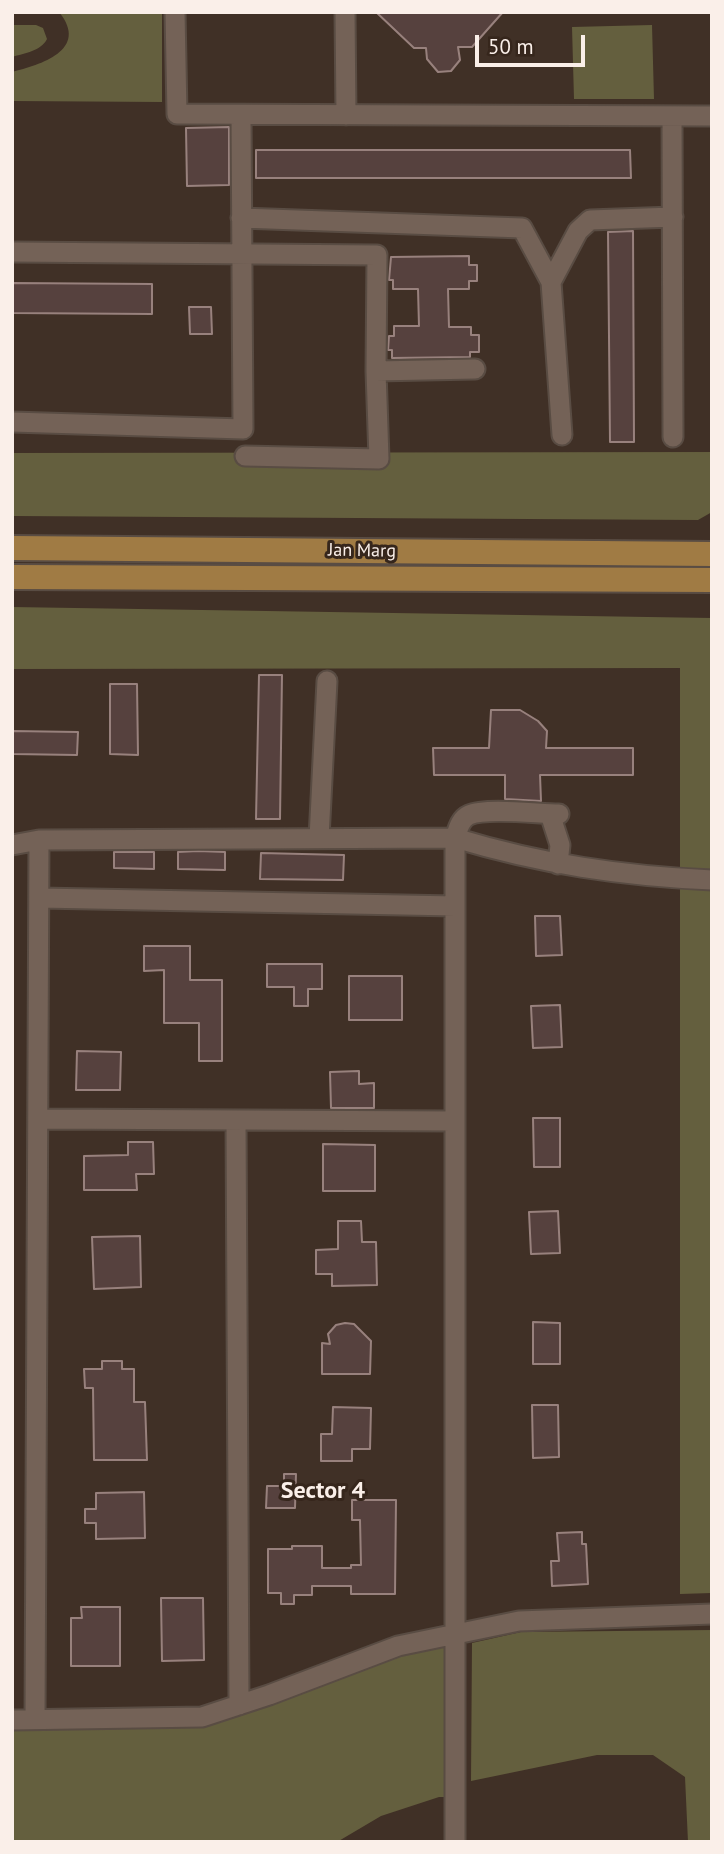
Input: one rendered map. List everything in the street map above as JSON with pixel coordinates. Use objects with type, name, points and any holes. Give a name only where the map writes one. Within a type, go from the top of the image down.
[{"type":"main road","name":"Jan Marg","points":[[12,548],[712,554]]},
{"type":"main road","name":"Jan Marg","points":[[12,577],[712,580]]},
{"type":"street","points":[[175,12],[177,114],[712,116]]},
{"type":"street","points":[[345,12],[346,115]]},
{"type":"street","points":[[12,252],[241,255],[377,255],[376,371],[379,459],[246,461],[243,429],[241,255],[241,115]]},
{"type":"street","points":[[673,116],[673,437]]},
{"type":"street","points":[[551,282],[578,231],[590,220],[673,217]]},
{"type":"street","points":[[241,218],[518,226],[524,231],[551,282],[562,435]]},
{"type":"street","points":[[376,371],[475,369]]},
{"type":"street","points":[[12,422],[243,429]]},
{"type":"street","points":[[319,838],[327,681]]},
{"type":"street","points":[[455,1842],[455,838],[461,822],[470,815],[489,812],[555,814],[560,845],[558,864]]},
{"type":"street","points":[[12,845],[39,840],[455,838],[558,864],[653,877],[712,880]]},
{"type":"street","points":[[35,1719],[39,840]]},
{"type":"street","points":[[40,898],[455,906]]},
{"type":"street","points":[[39,1119],[455,1121]]},
{"type":"street","points":[[236,1120],[239,1705]]},
{"type":"street","points":[[12,1720],[202,1717],[398,1646],[519,1621],[712,1614]]},
{"type":"shaded area","points":[[59,12],[162,12],[162,102],[12,101],[12,72],[47,60],[65,46],[69,36],[67,25]]},
{"type":"shaded area","points":[[12,25],[36,25],[43,28],[47,39],[37,49],[12,57]]},
{"type":"shaded area","points":[[652,25],[654,99],[574,99],[572,27]]},
{"type":"shaded area","points":[[712,452],[712,512],[698,520],[12,516],[12,453]]},
{"type":"shaded area","points":[[12,607],[712,618],[712,1593],[680,1594],[680,668],[12,669]]},
{"type":"shaded area","points":[[712,1630],[712,1842],[688,1842],[685,1777],[653,1755],[597,1755],[471,1781],[472,1643],[521,1632]]},
{"type":"shaded area","points":[[444,1646],[445,1797],[381,1816],[337,1842],[12,1842],[12,1726],[196,1724],[407,1652]]},
{"type":"building","points":[[376,12],[503,12],[472,47],[458,47],[460,60],[451,71],[438,72],[427,59],[426,48],[414,48]]},
{"type":"building","points":[[229,127],[229,185],[187,186],[186,128]]},
{"type":"building","points":[[256,150],[630,150],[631,178],[256,178]]},
{"type":"building","points":[[633,231],[634,442],[610,442],[608,232]]},
{"type":"building","points":[[469,256],[469,265],[477,265],[477,281],[469,281],[469,289],[448,289],[449,327],[471,327],[471,335],[479,335],[479,352],[470,352],[470,357],[392,358],[392,350],[388,350],[389,336],[394,336],[394,326],[419,326],[418,289],[393,289],[393,280],[389,280],[391,257]]},
{"type":"building","points":[[12,283],[152,284],[152,314],[12,313]]},
{"type":"building","points":[[189,307],[211,307],[212,334],[190,334]]},
{"type":"building","points":[[259,675],[282,675],[280,819],[256,819]]},
{"type":"building","points":[[110,684],[137,684],[138,755],[110,754]]},
{"type":"building","points":[[491,710],[520,710],[538,721],[547,731],[546,748],[633,748],[633,775],[540,775],[541,801],[505,799],[505,775],[434,775],[433,748],[489,748]]},
{"type":"building","points":[[12,731],[78,732],[77,755],[12,754]]},
{"type":"building","points":[[114,852],[154,852],[154,869],[114,868]]},
{"type":"building","points":[[178,852],[225,852],[225,870],[178,869]]},
{"type":"building","points":[[261,853],[344,855],[343,880],[260,879]]},
{"type":"building","points":[[535,916],[560,916],[562,955],[536,956]]},
{"type":"building","points":[[144,946],[190,946],[190,980],[222,980],[222,1061],[199,1061],[199,1023],[164,1023],[164,970],[144,971]]},
{"type":"building","points":[[267,964],[322,964],[322,989],[308,989],[308,1006],[294,1006],[294,987],[267,987]]},
{"type":"building","points":[[349,976],[402,976],[402,1020],[349,1020]]},
{"type":"building","points":[[560,1005],[562,1047],[533,1048],[531,1006]]},
{"type":"building","points":[[77,1051],[121,1052],[120,1090],[76,1090]]},
{"type":"building","points":[[359,1071],[359,1084],[374,1083],[374,1108],[331,1108],[330,1072]]},
{"type":"building","points":[[533,1118],[560,1118],[560,1167],[534,1167]]},
{"type":"building","points":[[128,1142],[153,1142],[154,1174],[136,1174],[137,1190],[84,1190],[84,1156],[128,1155]]},
{"type":"building","points":[[323,1144],[375,1145],[375,1191],[323,1191]]},
{"type":"building","points":[[558,1211],[560,1253],[531,1254],[529,1212]]},
{"type":"building","points":[[338,1221],[361,1221],[362,1242],[376,1242],[377,1285],[332,1286],[332,1274],[316,1274],[316,1250],[338,1249]]},
{"type":"building","points":[[140,1236],[141,1287],[94,1289],[92,1237]]},
{"type":"building","points":[[533,1322],[560,1323],[560,1364],[533,1364]]},
{"type":"building","points":[[354,1324],[371,1341],[370,1374],[322,1374],[322,1343],[330,1344],[328,1334],[336,1325]]},
{"type":"building","points":[[102,1361],[122,1361],[122,1369],[134,1369],[134,1402],[145,1402],[147,1460],[94,1460],[93,1388],[85,1388],[84,1369],[102,1369]]},
{"type":"building","points":[[532,1405],[558,1405],[559,1457],[533,1458]]},
{"type":"building","points":[[333,1407],[371,1408],[370,1449],[352,1449],[352,1461],[321,1461],[321,1434],[332,1434]]},
{"type":"building","points":[[284,1474],[296,1474],[295,1508],[266,1508],[267,1486],[284,1486]]},
{"type":"building","points":[[144,1492],[145,1538],[96,1539],[96,1523],[85,1523],[85,1509],[96,1509],[96,1493]]},
{"type":"building","points":[[352,1500],[396,1500],[395,1594],[351,1594],[351,1586],[312,1586],[312,1595],[294,1595],[294,1604],[281,1604],[281,1593],[268,1593],[268,1549],[322,1546],[322,1568],[351,1568],[351,1565],[361,1565],[360,1520],[352,1520]]},
{"type":"building","points":[[582,1532],[582,1544],[586,1544],[588,1584],[552,1586],[551,1561],[559,1561],[557,1533]]},
{"type":"building","points":[[161,1598],[203,1598],[204,1660],[162,1661]]},
{"type":"building","points":[[81,1607],[120,1607],[120,1666],[71,1666],[71,1618],[82,1618]]},
{"type":"district","name":"Sector 4","points":[[323,1491]]}]
